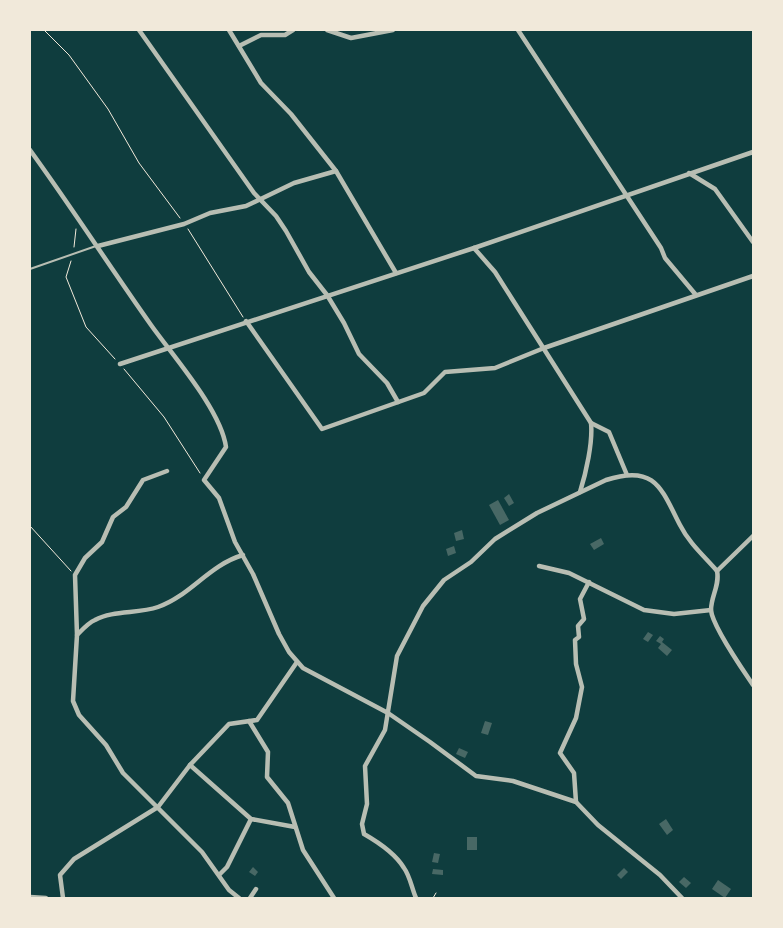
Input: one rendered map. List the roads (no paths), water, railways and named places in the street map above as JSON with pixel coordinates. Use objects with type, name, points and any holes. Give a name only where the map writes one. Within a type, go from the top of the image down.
[{"type":"street","points":[[139,30],[259,199],[276,216],[309,272],[327,295],[359,354],[387,383],[398,402]]},
{"type":"street","points":[[229,30],[261,83],[291,114],[336,171],[396,273]]},
{"type":"street","points":[[239,46],[261,35],[285,35],[293,30]]},
{"type":"street","points":[[327,30],[351,38],[393,30]]},
{"type":"street","points":[[518,30],[661,248],[665,258],[696,295]]},
{"type":"street","points":[[30,150],[78,216],[209,409],[224,438],[226,447],[204,480],[219,498],[235,542],[260,588],[279,634],[296,662],[303,668],[388,713],[476,776],[520,783],[576,802],[605,830],[660,875],[682,898]]},
{"type":"street","points":[[120,364],[474,248],[626,194],[753,152]]},
{"type":"street","points":[[98,246],[184,224],[210,213],[246,206],[294,183],[336,171]]},
{"type":"street","points":[[689,173],[715,189],[753,242]]},
{"type":"street","points":[[474,248],[495,272],[591,422],[593,441],[588,449],[584,479],[580,492]]},
{"type":"street","points":[[246,322],[322,428],[424,393],[445,372],[494,368],[544,348],[753,276]]},
{"type":"street","points":[[591,422],[609,432],[627,475]]},
{"type":"street","points":[[167,471],[142,480],[126,507],[113,517],[102,542],[85,558],[74,575],[77,635],[73,701],[79,715],[106,745],[123,773],[202,852],[229,890],[239,898]]},
{"type":"street","points":[[416,898],[405,869],[386,849],[364,834],[362,824],[367,804],[365,766],[382,738],[388,713],[396,656],[423,606],[437,586],[471,562],[495,539],[536,513],[606,480],[627,475],[640,475],[654,480],[672,506],[689,540],[717,571],[717,584],[711,610],[718,626],[753,685]]},
{"type":"street","points":[[717,571],[753,536]]},
{"type":"street","points":[[77,635],[94,620],[111,614],[128,614],[160,606],[196,584],[226,560],[243,555]]},
{"type":"street","points":[[539,566],[569,573],[644,610],[674,614],[711,610]]},
{"type":"street","points":[[576,802],[574,773],[560,753],[576,718],[582,686],[576,664],[575,640],[579,637],[578,626],[584,619],[580,599],[588,582]]},
{"type":"street","points":[[63,898],[60,875],[74,859],[158,807],[190,765],[229,724],[257,720],[296,662]]},
{"type":"street","points":[[249,721],[268,752],[267,777],[288,803],[305,855],[334,898]]},
{"type":"street","points":[[190,765],[251,819],[295,827]]},
{"type":"street","points":[[218,875],[227,867],[251,819]]},
{"type":"street","points":[[250,898],[256,889]]},
{"type":"street","points":[[30,897],[46,898]]},
{"type":"lane","points":[[30,269],[98,246]]}]
